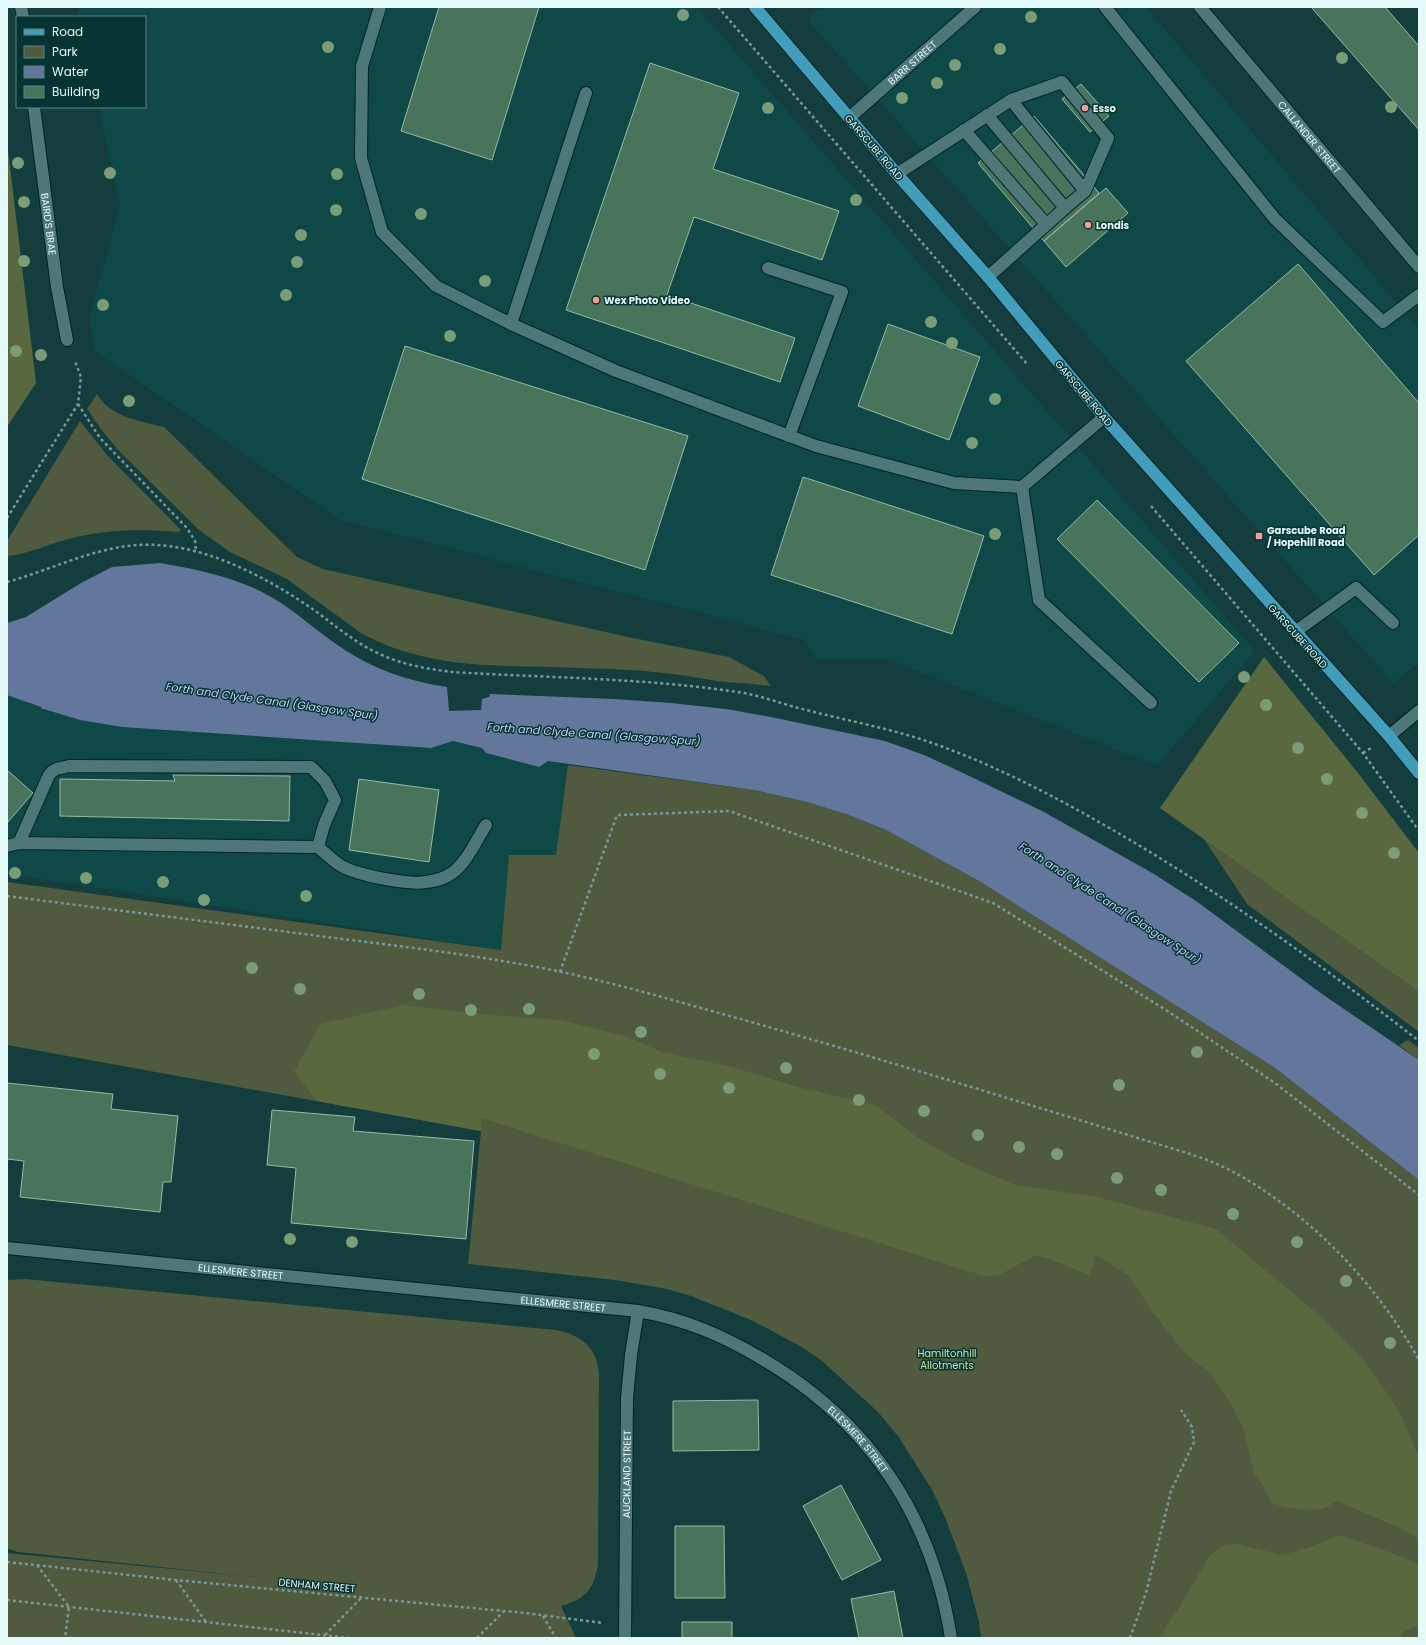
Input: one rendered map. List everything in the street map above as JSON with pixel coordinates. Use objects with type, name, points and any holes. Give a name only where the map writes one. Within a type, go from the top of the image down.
[{"type":"main road","name":"GARSCUBE ROAD","points":[[755,7],[897,174],[988,277],[1104,418],[1389,736],[1419,773]]},
{"type":"street","points":[[380,7],[362,66],[361,158],[382,232],[436,286],[511,324],[616,371],[816,446],[954,483],[1022,487],[1104,418]]},
{"type":"street","name":"BARR STREET","points":[[849,118],[975,7]]},
{"type":"street","points":[[1104,7],[1275,219],[1383,322],[1419,295]]},
{"type":"street","name":"CALLANDER STREET","points":[[1200,7],[1419,267]]},
{"type":"street","points":[[897,174],[1011,100],[1062,82],[1108,138],[1085,191],[1064,208],[988,277]]},
{"type":"street","points":[[511,324],[586,93]]},
{"type":"street","points":[[1011,100],[1085,191]]},
{"type":"street","name":"BAIRD'S BRAE","points":[[34,108],[57,287],[67,340]]},
{"type":"street","points":[[987,115],[1064,208]]},
{"type":"street","points":[[964,130],[1046,224]]},
{"type":"street","points":[[768,268],[842,292],[789,436]]},
{"type":"street","points":[[1022,487],[1039,600],[1151,703]]},
{"type":"street","points":[[1295,632],[1356,588],[1393,623]]},
{"type":"street","points":[[1389,736],[1419,711]]},
{"type":"street","points":[[19,843],[49,775],[53,770],[60,768],[70,766],[311,767],[325,780],[335,800],[324,824],[318,848]]},
{"type":"street","points":[[7,846],[19,843],[318,848],[340,865],[358,873],[410,882],[425,882],[441,879],[461,866],[486,825]]},
{"type":"street","name":"ELLESMERE STREET","points":[[7,1248],[638,1311],[683,1322],[717,1334],[778,1368],[805,1388],[851,1427],[872,1450],[888,1473],[918,1527],[932,1561],[940,1587],[951,1638]]},
{"type":"street","name":"AUCKLAND STREET","points":[[625,1632],[627,1398],[630,1355],[638,1311]]},
{"type":"path","points":[[7,518],[78,404],[81,377],[67,340]]},
{"type":"path","points":[[78,404],[87,420],[104,443],[187,528],[195,541],[196,552]]},
{"type":"path","points":[[7,582],[31,576],[77,558],[106,550],[138,545],[164,546],[196,552],[240,567],[268,580],[297,598],[361,644],[381,655],[427,669],[452,672],[634,682],[743,693],[894,731],[971,758],[1036,788],[1096,820],[1172,866],[1280,938],[1360,995],[1419,1041]]},
{"type":"path","points":[[560,972],[617,815],[729,811],[993,903],[1166,1010],[1275,1083],[1419,1195]]},
{"type":"path","points":[[7,896],[444,952],[560,972],[637,991],[920,1071],[1184,1152],[1229,1170],[1260,1188],[1293,1212],[1328,1242],[1350,1264],[1377,1296],[1419,1360]]},
{"type":"path","points":[[1130,1638],[1146,1593],[1171,1491],[1194,1442],[1192,1427],[1181,1410]]},
{"type":"path","name":"DENHAM STREET","points":[[7,1562],[176,1580],[504,1611],[543,1616],[625,1632]]},
{"type":"path","points":[[37,1565],[69,1607],[66,1638]]},
{"type":"path","points":[[176,1580],[206,1622]]},
{"type":"path","points":[[325,1635],[362,1598]]},
{"type":"path","points":[[7,1600],[349,1638]]},
{"type":"path","points":[[477,1638],[504,1611]]},
{"type":"path","points":[[543,1616],[556,1638]]},
{"type":"shaded area","points":[[78,7],[697,7],[1255,651],[1157,766],[887,659],[815,659],[805,640],[340,520],[95,351],[89,319],[120,207],[99,108],[146,108],[146,16],[80,16]]},
{"type":"shaded area","points":[[827,7],[1146,7],[1419,329],[1419,663],[1393,683],[812,25],[809,14]]},
{"type":"shaded area","points":[[7,695],[41,707],[42,709],[63,715],[122,727],[431,748],[453,741],[482,748],[486,753],[539,767],[548,761],[568,765],[556,855],[509,855],[501,950],[7,874]]},
{"type":"green space","points":[[7,142],[36,383],[7,427]]},
{"type":"green space","points":[[97,394],[110,408],[126,417],[164,427],[297,557],[323,569],[628,637],[729,657],[764,676],[771,686],[638,671],[468,664],[414,654],[388,646],[361,633],[287,579],[230,552],[199,530],[118,450],[101,429],[87,409]]},
{"type":"green space","points":[[80,421],[107,455],[181,530],[178,532],[137,530],[96,533],[7,556],[7,541]]},
{"type":"green space","points":[[1264,657],[1358,773],[1419,853],[1419,992],[1160,808]]},
{"type":"green space","name":"Hamiltonhill Allotments","points":[[568,765],[754,790],[807,802],[849,815],[886,830],[979,881],[1275,1068],[1419,1180],[1419,1638],[981,1638],[979,1622],[966,1573],[945,1517],[931,1488],[898,1436],[878,1412],[821,1360],[800,1346],[751,1320],[691,1296],[667,1289],[615,1280],[468,1264],[481,1131],[7,1045],[7,882],[501,950],[509,855],[556,855]]},
{"type":"green space","points":[[1204,839],[1419,992],[1419,1032],[1247,904]]},
{"type":"green space","points":[[403,1005],[492,1015],[561,1020],[624,1036],[662,1052],[732,1067],[802,1088],[875,1105],[917,1137],[959,1161],[1015,1185],[1093,1196],[1216,1229],[1325,1320],[1364,1361],[1399,1410],[1419,1458],[1419,1539],[1402,1529],[1337,1501],[1329,1506],[1310,1510],[1284,1507],[1272,1503],[1265,1489],[1254,1474],[1244,1429],[1229,1400],[1211,1374],[1184,1352],[1152,1311],[1128,1275],[1095,1254],[1093,1267],[1089,1275],[1036,1255],[999,1275],[984,1276],[481,1118],[481,1131],[317,1101],[294,1072],[320,1024]]},
{"type":"green space","points":[[1408,1040],[1419,1048],[1419,1060],[1399,1045]]},
{"type":"green space","points":[[25,1279],[556,1330],[573,1335],[580,1339],[595,1356],[599,1374],[598,1565],[596,1574],[587,1593],[576,1600],[561,1606],[576,1638],[7,1638],[7,1553],[255,1577],[18,1552],[7,1548],[7,1280]]},
{"type":"green space","points":[[1339,1535],[1419,1564],[1419,1625],[1405,1630],[1398,1638],[1158,1638],[1177,1611],[1210,1555],[1224,1545],[1237,1544],[1282,1555],[1311,1547]]},
{"type":"water","name":"Forth and Clyde Canal (Glasgow Spur)","points":[[160,563],[225,577],[262,592],[283,604],[329,639],[364,661],[391,673],[418,681],[447,687],[449,711],[481,710],[482,699],[489,697],[490,694],[614,699],[726,709],[885,741],[924,755],[1044,812],[1154,874],[1196,901],[1322,994],[1419,1060],[1419,1180],[1275,1068],[979,881],[886,830],[849,815],[807,802],[754,790],[548,761],[539,767],[486,753],[482,748],[453,741],[431,748],[122,727],[80,720],[42,709],[41,707],[7,695],[7,623],[26,617],[81,583],[112,567]]},
{"type":"building","points":[[439,7],[539,7],[492,160],[401,131]]},
{"type":"building","points":[[1311,7],[1385,7],[1419,46],[1419,130]]},
{"type":"building","points":[[650,63],[739,93],[713,169],[839,211],[822,260],[694,217],[667,295],[795,338],[780,382],[566,310]]},
{"type":"building","name":"Esso","points":[[1081,84],[1109,116],[1090,132],[1062,99]]},
{"type":"building","points":[[1034,116],[1099,193],[1044,241],[978,163]]},
{"type":"building","name":"Londis","points":[[1106,188],[1128,213],[1066,267],[1044,241]]},
{"type":"building","points":[[1298,264],[1419,403],[1419,535],[1374,575],[1186,361]]},
{"type":"building","points":[[888,324],[980,357],[949,440],[858,406]]},
{"type":"building","points":[[405,346],[688,436],[645,570],[362,479]]},
{"type":"building","points":[[803,477],[984,536],[952,634],[771,575]]},
{"type":"building","points":[[1097,500],[1239,643],[1199,682],[1057,539]]},
{"type":"building","points":[[7,770],[33,793],[7,823]]},
{"type":"building","points":[[173,775],[290,776],[289,821],[60,816],[60,779],[175,781]]},
{"type":"building","points":[[359,779],[439,790],[429,862],[349,850]]},
{"type":"building","points":[[7,1083],[113,1094],[111,1109],[178,1116],[171,1182],[163,1182],[160,1212],[20,1197],[24,1161],[7,1159]]},
{"type":"building","points":[[272,1110],[355,1117],[353,1131],[474,1141],[466,1239],[291,1223],[296,1168],[267,1165]]},
{"type":"building","points":[[758,1400],[759,1450],[673,1451],[673,1401]]},
{"type":"building","points":[[841,1485],[881,1560],[842,1580],[803,1506]]},
{"type":"building","points":[[675,1526],[724,1526],[725,1598],[675,1598]]},
{"type":"building","points":[[894,1591],[903,1638],[859,1638],[851,1599]]},
{"type":"building","points":[[682,1622],[732,1622],[732,1638],[682,1638]]},
{"type":"place","name":"Esso","points":[[1085,108]]},
{"type":"place","name":"Londis","points":[[1088,225]]},
{"type":"place","name":"Wex Photo Video","points":[[596,300]]},
{"type":"place","name":"Garscube Road / Hopehill Road","points":[[1259,536]]}]
